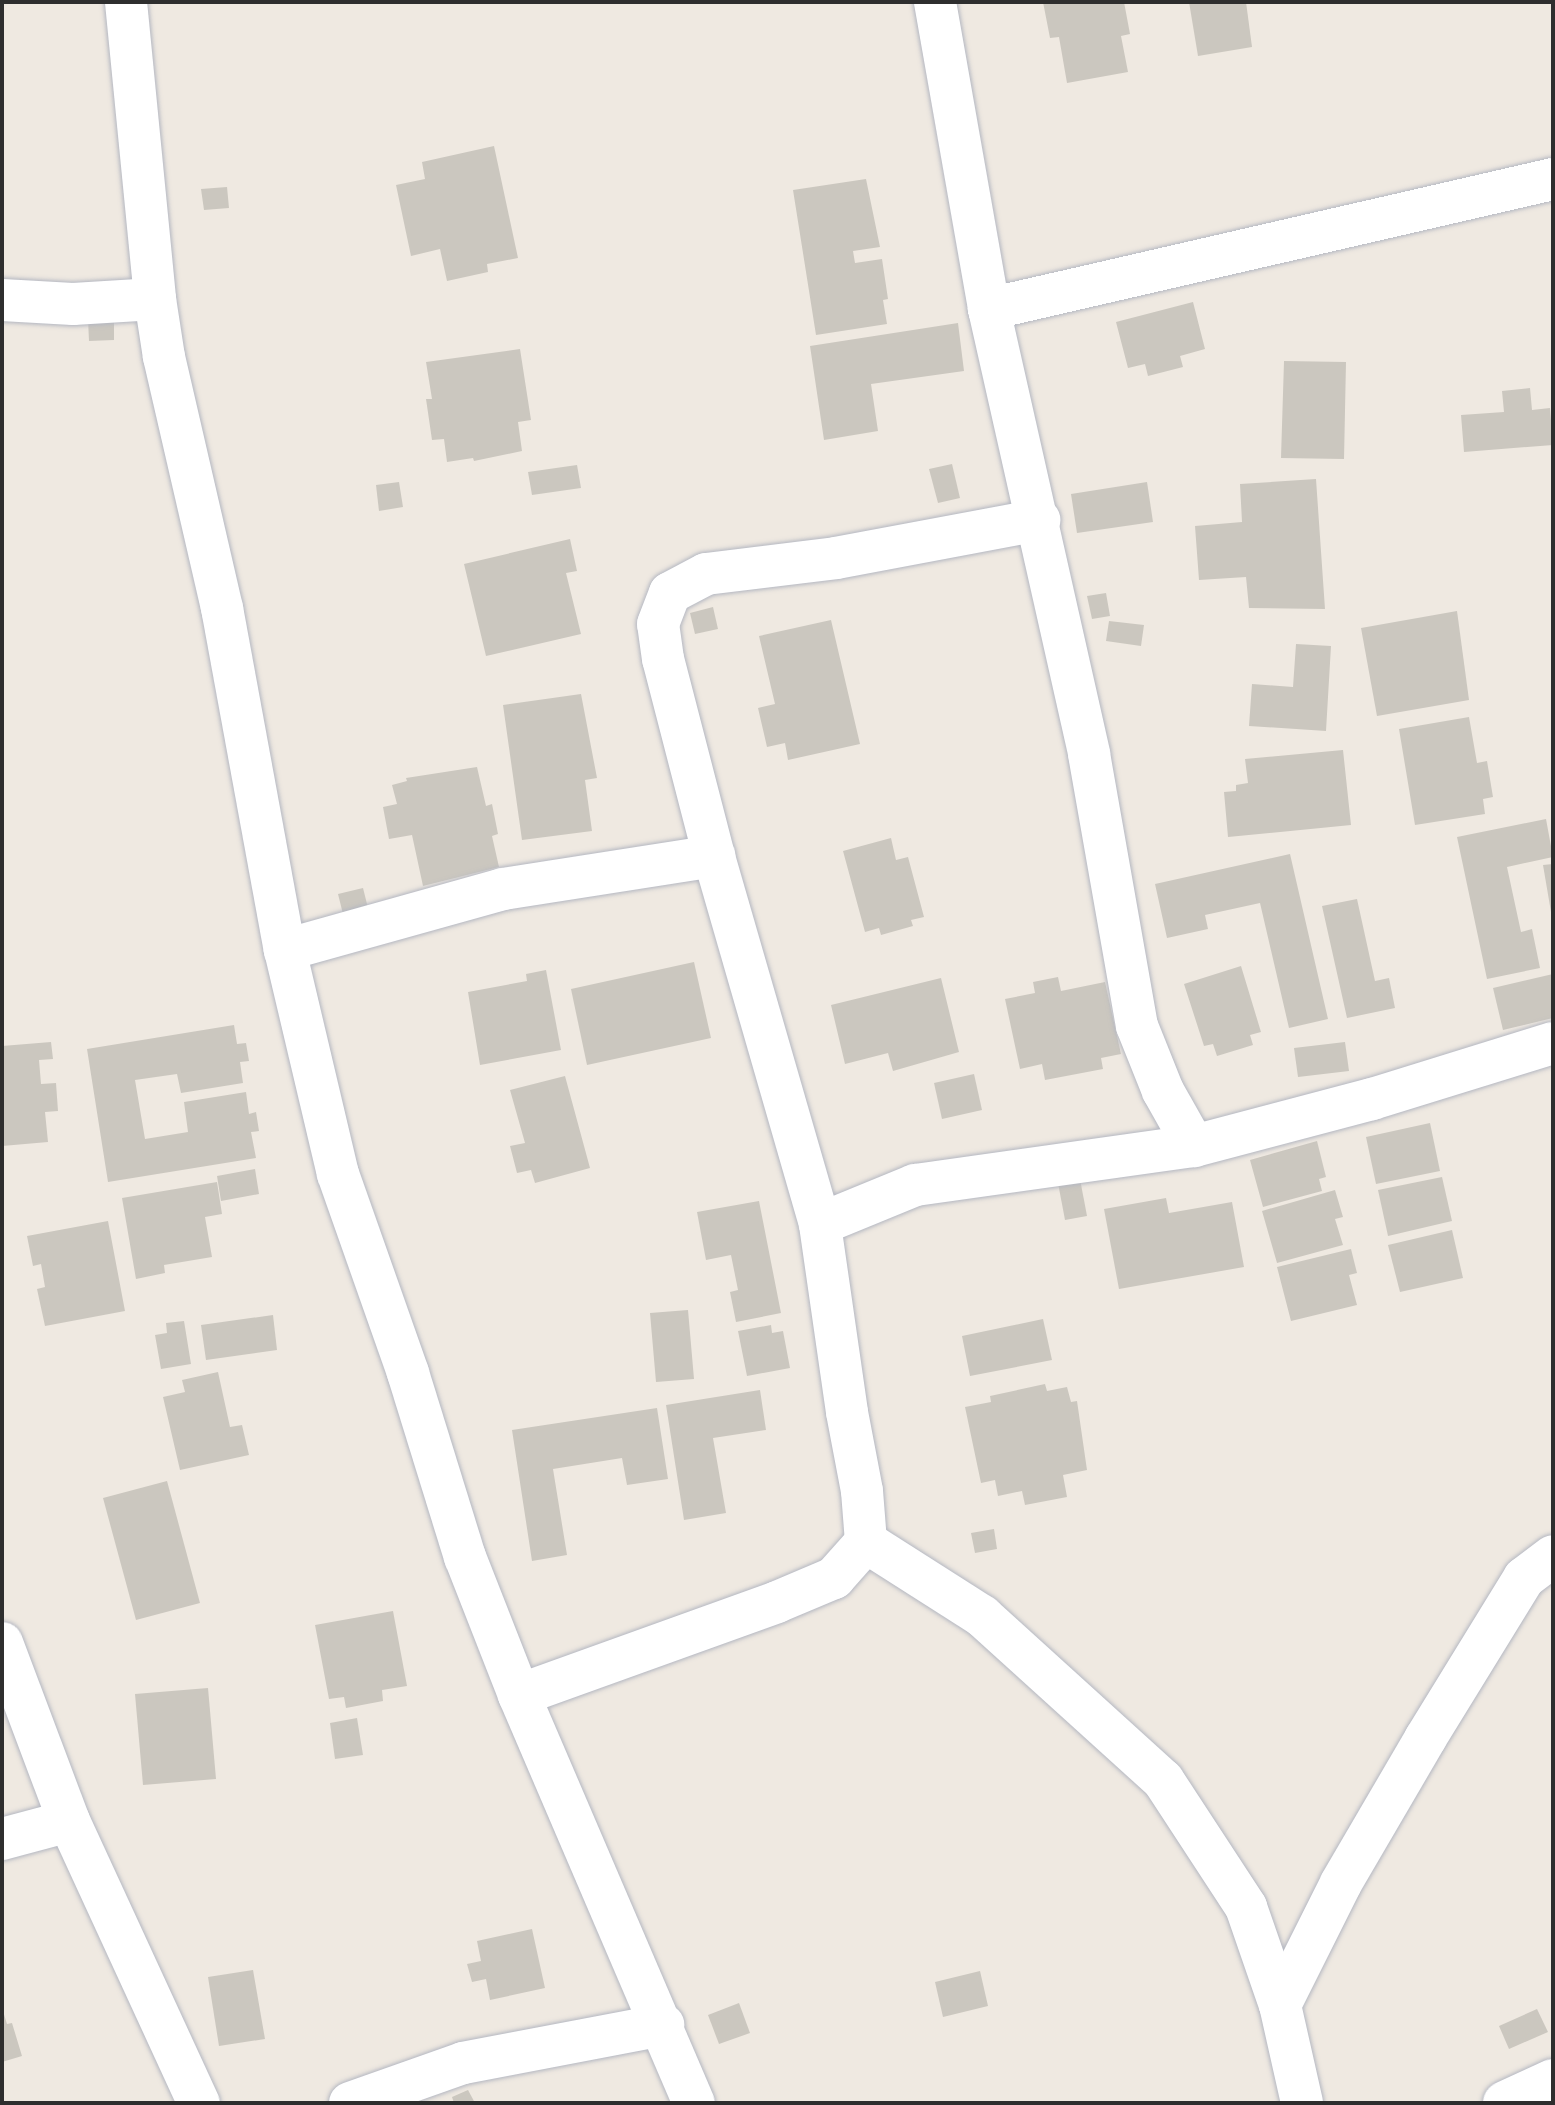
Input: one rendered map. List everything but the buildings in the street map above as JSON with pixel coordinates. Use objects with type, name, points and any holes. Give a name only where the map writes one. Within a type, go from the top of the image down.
[{"type":"main road","points":[[1505,2103],[1553,2081]]},
{"type":"street","points":[[126,2],[155,299],[164,357],[222,608],[285,950],[338,1174],[408,1373],[465,1557],[519,1695],[694,2103]]},
{"type":"street","points":[[935,2],[989,309],[1039,520],[1089,754],[1137,1026],[1163,1091],[1194,1146]]},
{"type":"street","points":[[989,309],[1553,179]]},
{"type":"street","points":[[2,300],[73,304],[155,299]]},
{"type":"street","points":[[519,1695],[834,1578],[866,1542],[862,1491],[847,1412],[820,1224],[714,856],[663,659],[658,624],[670,593],[706,574],[836,558],[1039,520]]},
{"type":"street","points":[[285,950],[503,889],[714,856]]},
{"type":"street","points":[[820,1224],[915,1185],[1194,1146],[1372,1099],[1553,1043]]},
{"type":"street","points":[[866,1542],[982,1616],[1163,1780],[1246,1907],[1280,2005],[1302,2103]]},
{"type":"street","points":[[1280,2005],[1341,1883],[1425,1739],[1524,1578],[1553,1556]]},
{"type":"street","points":[[2,1643],[69,1821],[199,2103]]},
{"type":"street","points":[[2,1839],[69,1821]]},
{"type":"street","points":[[350,2103],[463,2063],[663,2025]]}]
